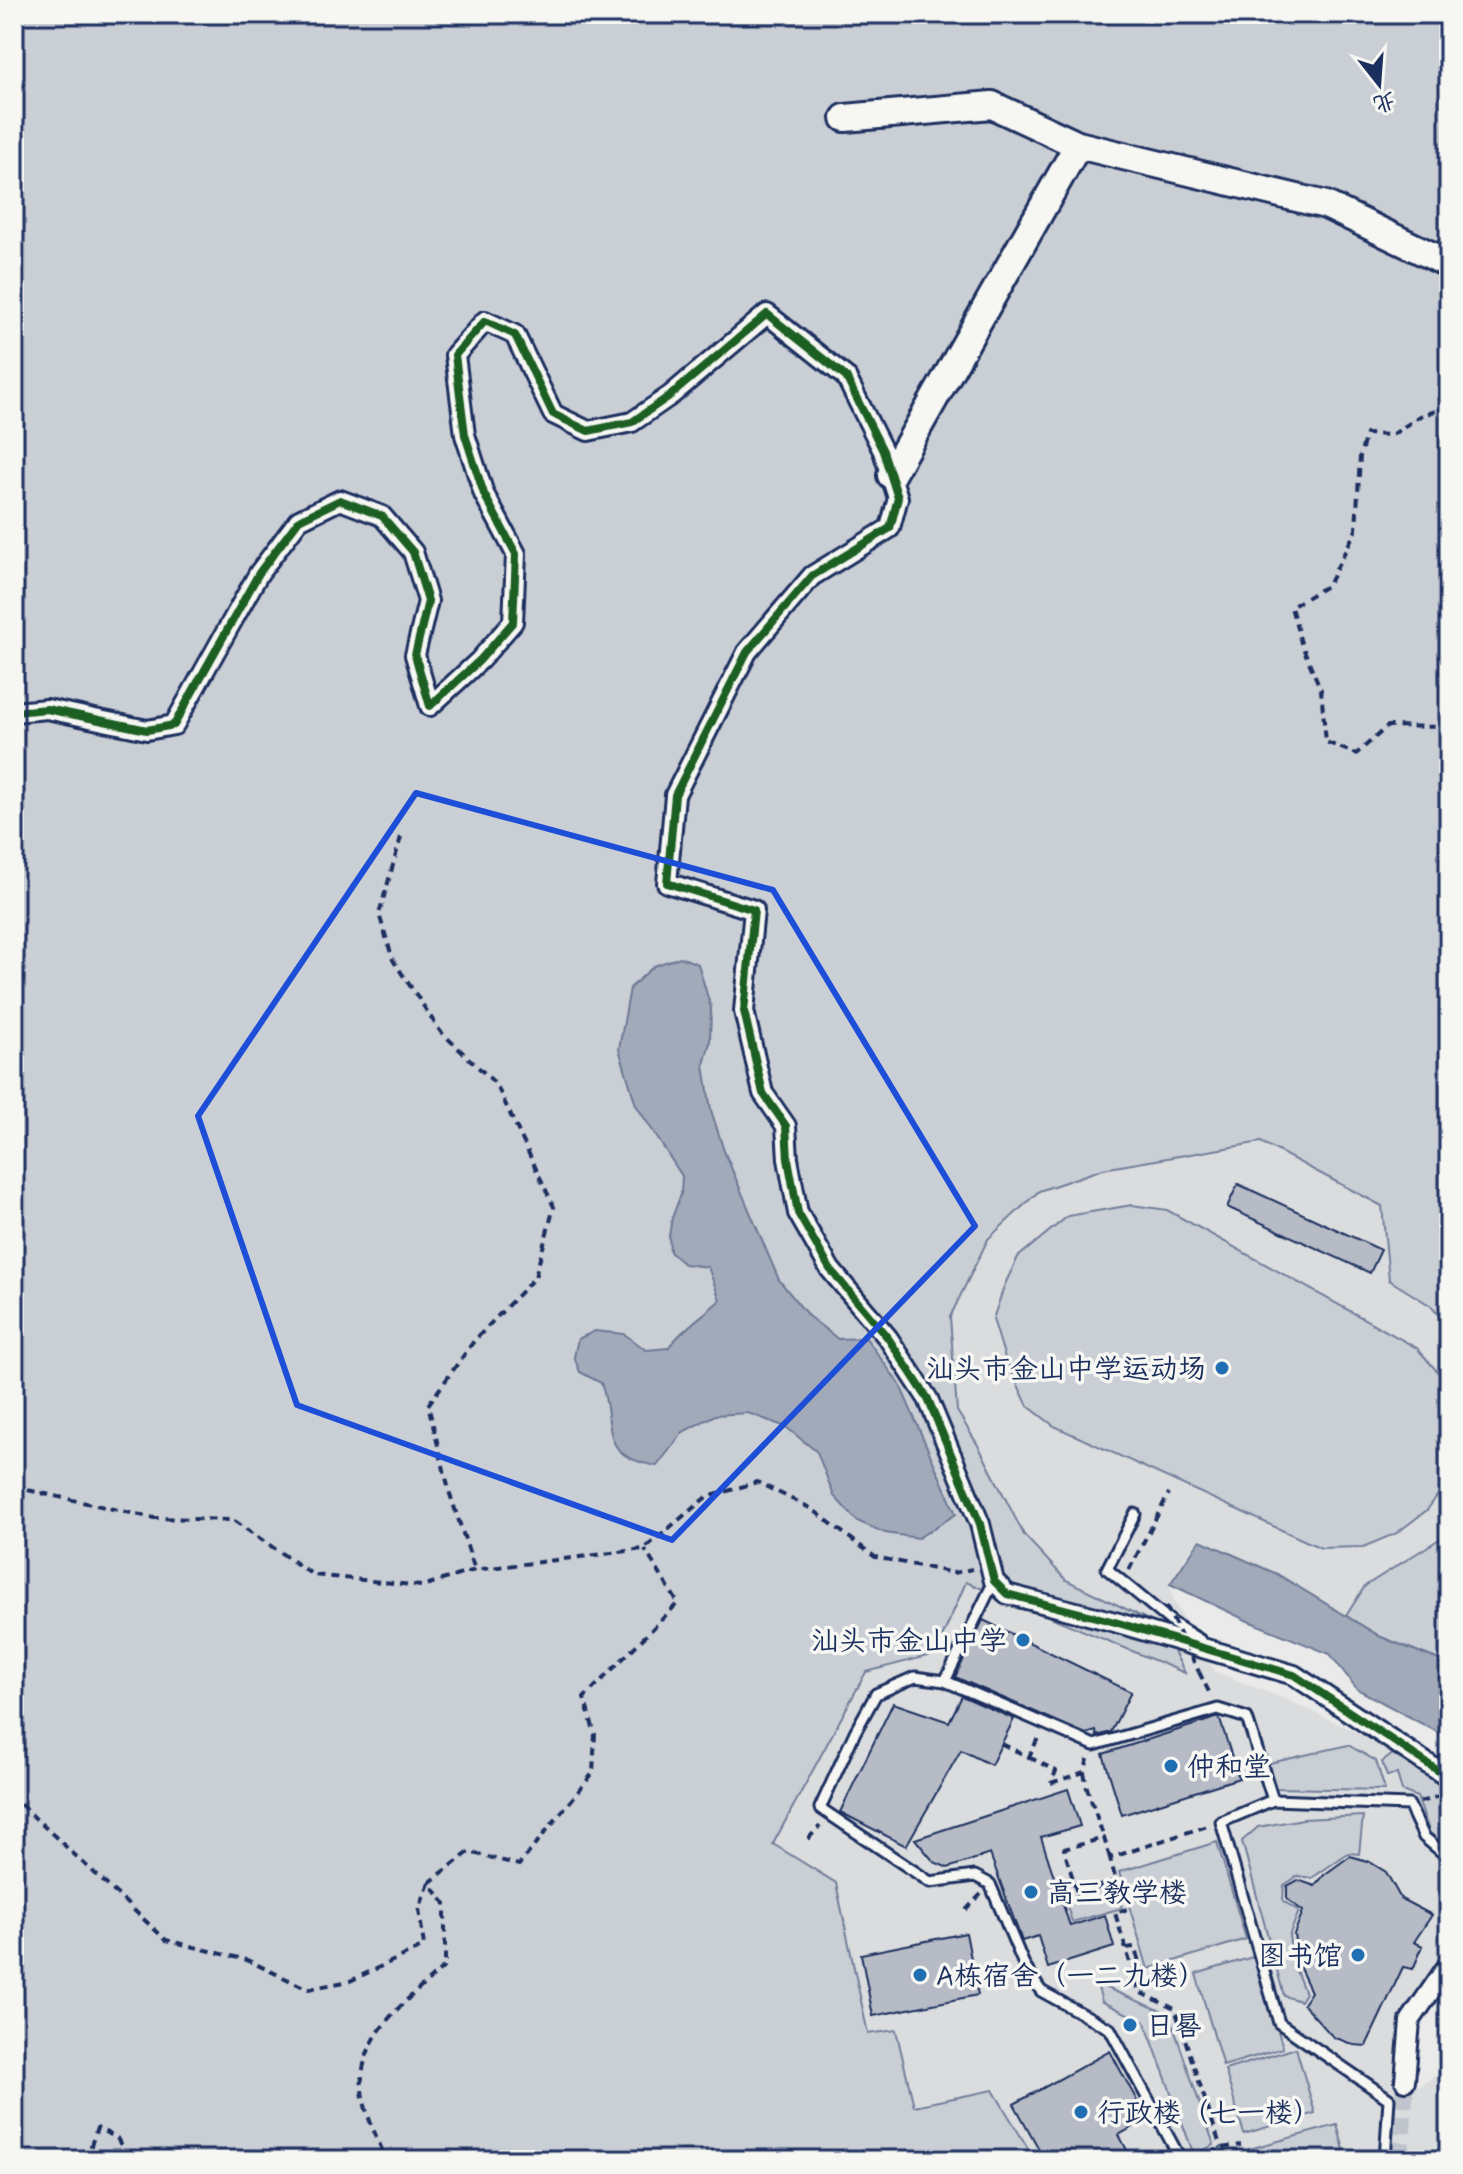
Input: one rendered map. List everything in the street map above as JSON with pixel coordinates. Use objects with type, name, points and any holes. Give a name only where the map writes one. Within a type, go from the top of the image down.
[{"type":"street","points":[[845,118],[992,105],[1078,145],[1326,205],[1449,264]]},
{"type":"street","points":[[891,475],[1078,145]]},
{"type":"street","points":[[14,712],[47,709],[147,730],[174,725],[259,573],[299,520],[340,500],[382,516],[413,552],[428,601],[415,655],[430,706],[480,660],[513,622],[516,554],[484,494],[465,435],[455,355],[485,321],[515,335],[553,414],[588,431],[632,422],[671,395],[767,314],[846,377],[883,451],[898,498],[890,528],[812,576],[747,652],[675,795],[667,883],[754,910],[744,1011],[763,1093],[786,1126],[788,1159],[798,1213],[830,1269],[888,1338],[928,1399],[980,1524],[992,1573],[1007,1594],[1294,1675],[1449,1778]]},
{"type":"street","points":[[1405,2081],[1410,2021],[1449,1964]]},
{"type":"lane","points":[[1135,1514],[1107,1569],[1174,1624],[1220,1652]]},
{"type":"lane","points":[[945,1681],[992,1573]]},
{"type":"lane","points":[[1181,2160],[1110,2029],[1041,1991],[1025,1967],[990,1884],[975,1876],[930,1882],[820,1808],[876,1694],[915,1677],[945,1681],[1094,1745],[1218,1709],[1247,1718],[1273,1800]]},
{"type":"lane","points":[[1385,2160],[1389,2099],[1279,2023],[1221,1822],[1273,1800],[1409,1805],[1424,1837],[1449,1858]]},
{"type":"path","points":[[1449,407],[1420,416],[1392,435],[1366,434],[1360,456],[1356,530],[1328,585],[1291,607],[1301,643],[1321,690],[1326,742],[1356,754],[1388,726],[1449,727]]},
{"type":"path","points":[[401,837],[379,914],[393,960],[440,1031],[496,1084],[554,1207],[535,1277],[474,1341],[428,1405],[450,1494],[475,1570]]},
{"type":"path","points":[[14,1487],[154,1518],[233,1520],[313,1575],[422,1586],[475,1570],[644,1549],[705,1498],[757,1482],[812,1509],[875,1557],[954,1573],[992,1573]]},
{"type":"path","points":[[1128,1573],[1169,1493]]},
{"type":"path","points":[[14,1792],[18,1802],[166,1940],[247,1960],[308,1989],[350,1981],[424,1946],[419,1909],[429,1883],[469,1852],[519,1865],[593,1773],[595,1734],[584,1698],[678,1603],[644,1549]]},
{"type":"path","points":[[1157,1598],[1166,1606],[1218,1709]]},
{"type":"path","points":[[1029,1757],[1045,1724]]},
{"type":"path","points":[[1002,1744],[1056,1771],[1051,1783],[1084,1772]]},
{"type":"path","points":[[1094,1745],[1084,1772],[1125,1910],[1115,1913],[1139,1992],[1175,2009],[1221,2148]]},
{"type":"path","points":[[1409,1805],[1449,1794]]},
{"type":"path","points":[[1110,1858],[1221,1822]]},
{"type":"path","points":[[1104,1838],[1064,1849],[1077,1893],[1116,1881]]},
{"type":"path","points":[[386,2160],[367,2113],[361,2079],[370,2046],[390,2015],[445,1966],[445,1903],[429,1883]]},
{"type":"path","points":[[1126,1948],[1134,1947],[1146,1981]]},
{"type":"path","points":[[86,2160],[97,2128],[117,2138],[129,2160]]},
{"type":"path","points":[[1198,2160],[1221,2148],[1241,2145]]},
{"type":"path","points":[[433,2160],[435,2150],[450,2160]]},
{"type":"highlighted area","points":[[416,793],[773,890],[975,1226],[672,1540],[297,1405],[198,1116]]},
{"type":"shaded area","points":[[14,14],[1449,14],[1449,1328],[1431,1306],[1389,1280],[1382,1206],[1261,1142],[1103,1169],[1039,1191],[988,1239],[950,1317],[957,1411],[1024,1535],[1066,1580],[1161,1626],[1185,1673],[966,1582],[935,1654],[866,1672],[773,1844],[836,1883],[868,2034],[896,2030],[914,2106],[993,2090],[1032,2155],[988,2153],[970,2157],[969,2160],[14,2160]]},
{"type":"shaded area","name":"汕头市金山中学","points":[[1261,1142],[1382,1206],[1389,1280],[1431,1306],[1449,1328],[1449,1533],[1365,1586],[1346,1616],[1277,1574],[1200,1540],[1170,1584],[1173,1600],[1215,1672],[1285,1699],[1397,1751],[1449,1784],[1449,1943],[1399,2024],[1393,2076],[1420,2086],[1449,2067],[1449,2160],[969,2160],[971,2152],[1031,2155],[915,2107],[896,2030],[868,2034],[836,1883],[773,1844],[866,1672],[935,1654],[966,1582],[1184,1673],[1161,1626],[1066,1580],[1024,1535],[957,1411],[950,1317],[988,1239],[1039,1191],[1103,1169]]},
{"type":"shaded area","name":"汕头市金山中学运动场","points":[[1132,1205],[1167,1210],[1417,1348],[1443,1378],[1449,1394],[1449,1479],[1427,1510],[1397,1533],[1363,1547],[1321,1548],[1054,1426],[1028,1406],[1005,1358],[993,1319],[1018,1257],[1068,1216]]},
{"type":"shaded area","points":[[1449,1533],[1449,1664],[1381,1637],[1346,1616],[1365,1586]]},
{"type":"shaded area","points":[[1348,1745],[1376,1761],[1385,1790],[1274,1788],[1266,1764]]},
{"type":"shaded area","points":[[1397,1751],[1449,1784],[1449,1848],[1430,1833],[1417,1797],[1402,1791],[1397,1774],[1387,1776],[1382,1762]]},
{"type":"shaded area","points":[[1363,1816],[1359,1854],[1348,1853],[1312,1878],[1298,1876],[1284,1885],[1283,1901],[1299,1911],[1289,1936],[1294,1966],[1305,1993],[1300,2001],[1284,1996],[1242,1841],[1258,1827],[1303,1819]]},
{"type":"shaded area","points":[[1217,1842],[1246,1939],[1148,1969],[1119,1872]]},
{"type":"shaded area","points":[[1115,1884],[1122,1908],[1072,1922],[1065,1899]]},
{"type":"shaded area","points":[[1256,1956],[1283,2048],[1223,2066],[1196,1974]]},
{"type":"shaded area","points":[[1097,1984],[1169,2014],[1214,2145],[1194,2155],[1145,2022],[1102,2002]]},
{"type":"shaded area","points":[[1296,2048],[1315,2113],[1244,2134],[1225,2070]]},
{"type":"shaded area","points":[[1337,2125],[1347,2160],[1252,2160],[1249,2149]]},
{"type":"water","points":[[680,957],[698,964],[711,1008],[710,1042],[704,1065],[711,1110],[724,1151],[779,1280],[808,1316],[838,1339],[866,1338],[900,1385],[956,1514],[918,1538],[885,1533],[857,1521],[834,1496],[817,1452],[786,1427],[748,1413],[715,1415],[683,1432],[657,1466],[625,1455],[612,1438],[601,1383],[580,1372],[574,1357],[578,1339],[595,1331],[624,1334],[646,1350],[668,1348],[720,1300],[708,1267],[684,1264],[670,1252],[669,1236],[681,1194],[682,1176],[636,1105],[619,1049],[630,988],[654,966]]},
{"type":"water","points":[[1200,1540],[1277,1574],[1381,1637],[1449,1664],[1449,1734],[1441,1734],[1357,1689],[1330,1654],[1248,1621],[1170,1584]]},
{"type":"building","points":[[1238,1184],[1381,1250],[1370,1273],[1227,1207]]},
{"type":"building","points":[[983,1620],[1131,1692],[1111,1732],[1097,1736],[1096,1731],[1086,1734],[955,1677]]},
{"type":"building","points":[[962,1696],[1014,1719],[991,1765],[961,1750],[906,1846],[840,1812],[893,1703],[949,1722]]},
{"type":"building","name":"仲和堂","points":[[1219,1717],[1239,1778],[1122,1815],[1103,1754]]},
{"type":"building","name":"高三教学楼","points":[[1068,1789],[1080,1826],[1041,1837],[1070,1926],[1105,1915],[1114,1947],[1048,1968],[1038,1936],[1022,1941],[990,1854],[948,1868],[934,1862],[915,1839]]},
{"type":"building","name":"图书馆","points":[[1350,1856],[1368,1861],[1386,1872],[1401,1899],[1432,1915],[1414,1942],[1423,1946],[1413,1969],[1403,1967],[1366,2046],[1333,2037],[1303,2004],[1311,1992],[1298,1964],[1294,1934],[1303,1911],[1287,1899],[1287,1886],[1298,1880],[1315,1886],[1324,1875]]},
{"type":"building","name":"A栋宿舍（一二九楼）","points":[[966,1933],[978,1995],[873,2016],[861,1954]]},
{"type":"building","name":"行政楼（七一楼）","points":[[1110,2051],[1147,2119],[1119,2135],[1127,2150],[1108,2160],[1045,2160],[1014,2104]]},
{"type":"tunnel","points":[[1400,2160],[1405,2081]]},
{"type":"cycle path","points":[[14,712],[47,709],[147,730],[174,725],[259,573],[299,520],[340,500],[382,516],[413,552],[428,601],[415,655],[430,706],[480,660],[513,622],[516,554],[484,494],[465,435],[455,355],[485,321],[515,335],[553,414],[588,431],[632,422],[671,395],[767,314],[846,377],[883,451],[898,498],[890,528],[812,576],[747,652],[675,795],[667,883],[754,910],[744,1011],[763,1093],[786,1126],[788,1159],[798,1213],[830,1269],[888,1338],[928,1399],[980,1524],[994,1581],[1007,1594],[1294,1675],[1449,1778]]},
{"type":"place","name":"汕头市金山中学运动场","points":[[1222,1368]]},
{"type":"place","name":"汕头市金山中学","points":[[1023,1640]]},
{"type":"place","name":"仲和堂","points":[[1171,1766]]},
{"type":"place","name":"高三教学楼","points":[[1031,1892]]},
{"type":"place","name":"图书馆","points":[[1358,1955]]},
{"type":"place","name":"A栋宿舍（一二九楼）","points":[[920,1975]]},
{"type":"place","name":"日晷","points":[[1130,2025]]},
{"type":"place","name":"行政楼（七一楼）","points":[[1081,2112]]}]
